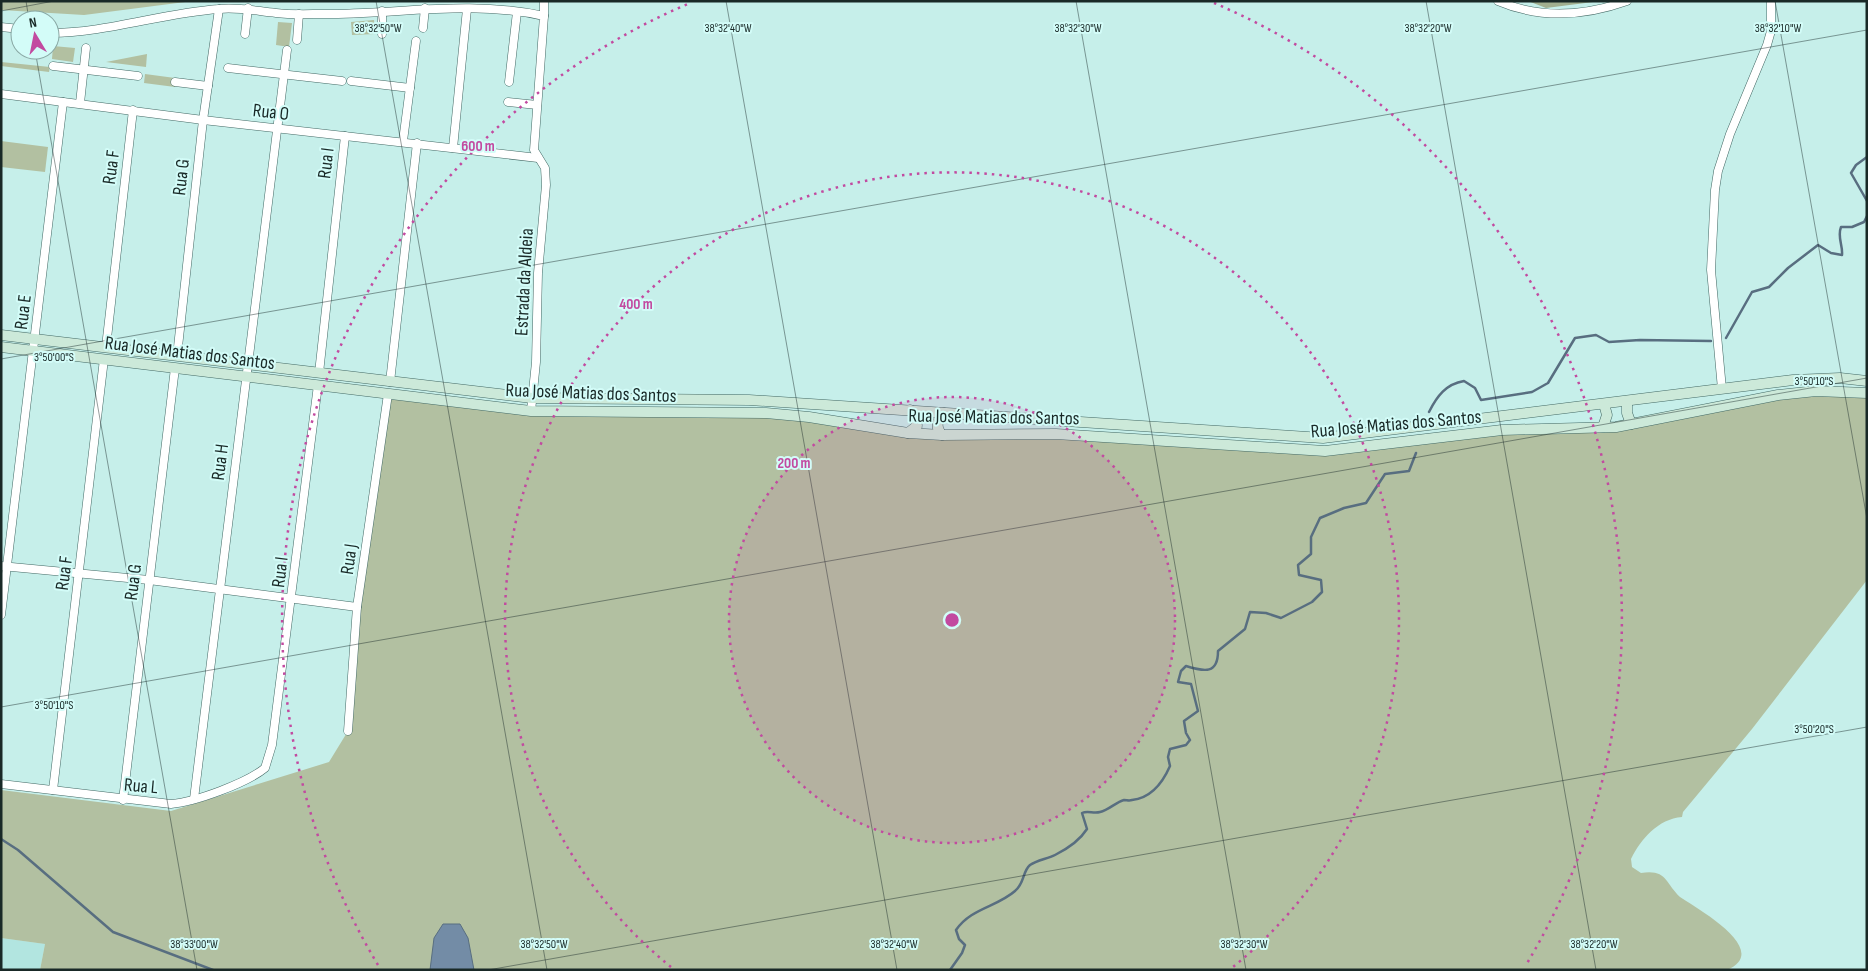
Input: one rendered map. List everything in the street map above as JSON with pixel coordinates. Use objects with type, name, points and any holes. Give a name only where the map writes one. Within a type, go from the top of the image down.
[{"type":"main road","name":"Rua José Matias dos Santos","points":[[1,334],[532,398],[749,400],[1323,438],[1793,380],[1840,378],[1867,380]]},
{"type":"main road","name":"Rua José Matias dos Santos","points":[[1,346],[531,411],[766,413],[809,417],[908,433],[942,435],[1056,434],[1325,451],[1502,430],[1602,428],[1631,424],[1778,394],[1816,391],[1867,393]]},
{"type":"main road","points":[[1627,401],[1627,413],[1631,424]]},
{"type":"main road","points":[[1602,428],[1606,415],[1604,404]]},
{"type":"main road","points":[[908,433],[917,426],[918,421],[915,414],[910,410]]},
{"type":"main road","points":[[942,435],[938,430],[938,424],[944,413]]},
{"type":"street","name":"Estrada da Aldeia","points":[[531,411],[538,274],[546,197],[545,168],[534,150],[544,1]]},
{"type":"street","points":[[1498,1],[1526,10],[1551,14],[1592,10],[1627,1]]},
{"type":"street","points":[[1722,389],[1711,270],[1715,190],[1718,171],[1730,134],[1767,46],[1771,31],[1771,1]]},
{"type":"street","points":[[60,32],[102,28],[219,9],[248,8],[299,14],[425,8],[467,9],[517,12],[544,16]]},
{"type":"street","points":[[245,34],[248,8]]},
{"type":"street","points":[[423,28],[425,8]]},
{"type":"street","name":"Rua G","points":[[177,356],[203,120],[219,9]]},
{"type":"street","points":[[453,148],[467,9]]},
{"type":"street","points":[[382,11],[382,34]]},
{"type":"street","points":[[509,82],[517,12]]},
{"type":"street","points":[[297,40],[299,14]]},
{"type":"street","points":[[403,141],[416,41]]},
{"type":"street","points":[[80,103],[86,48]]},
{"type":"street","name":"Rua H","points":[[194,800],[287,50]]},
{"type":"street","points":[[53,66],[138,76]]},
{"type":"street","points":[[228,68],[342,81]]},
{"type":"street","points":[[351,81],[410,88]]},
{"type":"street","points":[[175,82],[208,86]]},
{"type":"street","name":"Rua O","points":[[1,94],[203,120],[403,141],[538,158]]},
{"type":"street","name":"Rua E","points":[[1,615],[4,566],[34,350],[63,102]]},
{"type":"street","points":[[508,102],[537,105]]},
{"type":"street","name":"Rua F","points":[[106,347],[133,110]]},
{"type":"street","name":"Rua I","points":[[319,373],[345,136]]},
{"type":"street","points":[[390,382],[418,143]]},
{"type":"street","name":"Rua F","points":[[53,790],[80,575],[104,359]]},
{"type":"street","name":"Rua G","points":[[123,800],[175,368]]},
{"type":"street","name":"Rua I","points":[[268,763],[292,600],[318,385]]},
{"type":"street","name":"Rua J","points":[[348,731],[357,607],[388,394]]},
{"type":"street","points":[[4,566],[80,575],[149,580],[220,591],[357,607]]},
{"type":"street","name":"Rua L","points":[[1,784],[123,800],[172,804],[194,800],[252,776],[265,768],[268,763]]},
{"type":"shaded area","points":[[443,924],[460,924],[468,938],[474,970],[430,970],[434,938]]},
{"type":"shaded area","points":[[1,938],[45,944],[40,970],[1,970]]},
{"type":"green space","points":[[1,1],[193,1],[84,15],[60,14],[60,10],[1,10]]},
{"type":"green space","points":[[1528,1],[1601,1],[1546,8]]},
{"type":"green space","points":[[374,20],[375,34],[352,35],[351,22]]},
{"type":"green space","points":[[278,22],[292,23],[289,47],[276,45]]},
{"type":"green space","points":[[60,47],[75,48],[73,62],[59,60]]},
{"type":"green space","points":[[147,54],[146,67],[106,62]]},
{"type":"green space","points":[[1,62],[50,67],[49,72],[1,66]]},
{"type":"green space","points":[[145,74],[175,78],[175,87],[144,83]]},
{"type":"green space","points":[[1,141],[48,147],[45,172],[1,167]]},
{"type":"green space","points":[[1867,393],[1867,580],[1752,729],[1683,812],[1682,817],[1665,822],[1651,831],[1631,859],[1632,867],[1641,873],[1656,873],[1665,878],[1680,897],[1727,930],[1737,941],[1741,952],[1739,962],[1727,970],[40,970],[45,944],[1,938],[1,790],[171,811],[329,762],[348,731],[357,607],[388,394],[531,411],[723,412],[908,433],[1019,434],[1312,450],[1502,430],[1602,427],[1747,399]]},
{"type":"waterway","points":[[1867,157],[1856,165],[1851,173],[1867,201]]},
{"type":"waterway","points":[[1726,338],[1752,292],[1769,287],[1788,268],[1818,245],[1831,253],[1842,255],[1841,227],[1852,227],[1864,222],[1867,216]]},
{"type":"waterway","points":[[1429,412],[1435,401],[1447,388],[1464,381],[1475,388],[1481,400],[1532,392],[1548,383],[1575,338],[1596,335],[1609,342],[1640,340],[1711,341]]},
{"type":"waterway","points":[[950,970],[962,953],[965,945],[959,939],[956,930],[969,917],[1015,891],[1030,865],[1055,855],[1077,840],[1087,829],[1082,813],[1103,811],[1121,801],[1139,799],[1151,793],[1164,778],[1170,766],[1168,757],[1170,749],[1186,745],[1190,740],[1186,733],[1184,721],[1198,711],[1191,684],[1178,682],[1181,671],[1186,666],[1204,670],[1213,667],[1216,664],[1218,651],[1245,629],[1250,612],[1266,613],[1281,618],[1312,602],[1322,592],[1321,580],[1299,575],[1298,565],[1311,554],[1311,537],[1320,518],[1344,508],[1366,503],[1385,474],[1409,471],[1416,453]]},
{"type":"waterway","points":[[1,839],[18,850],[113,932],[213,970]]}]
